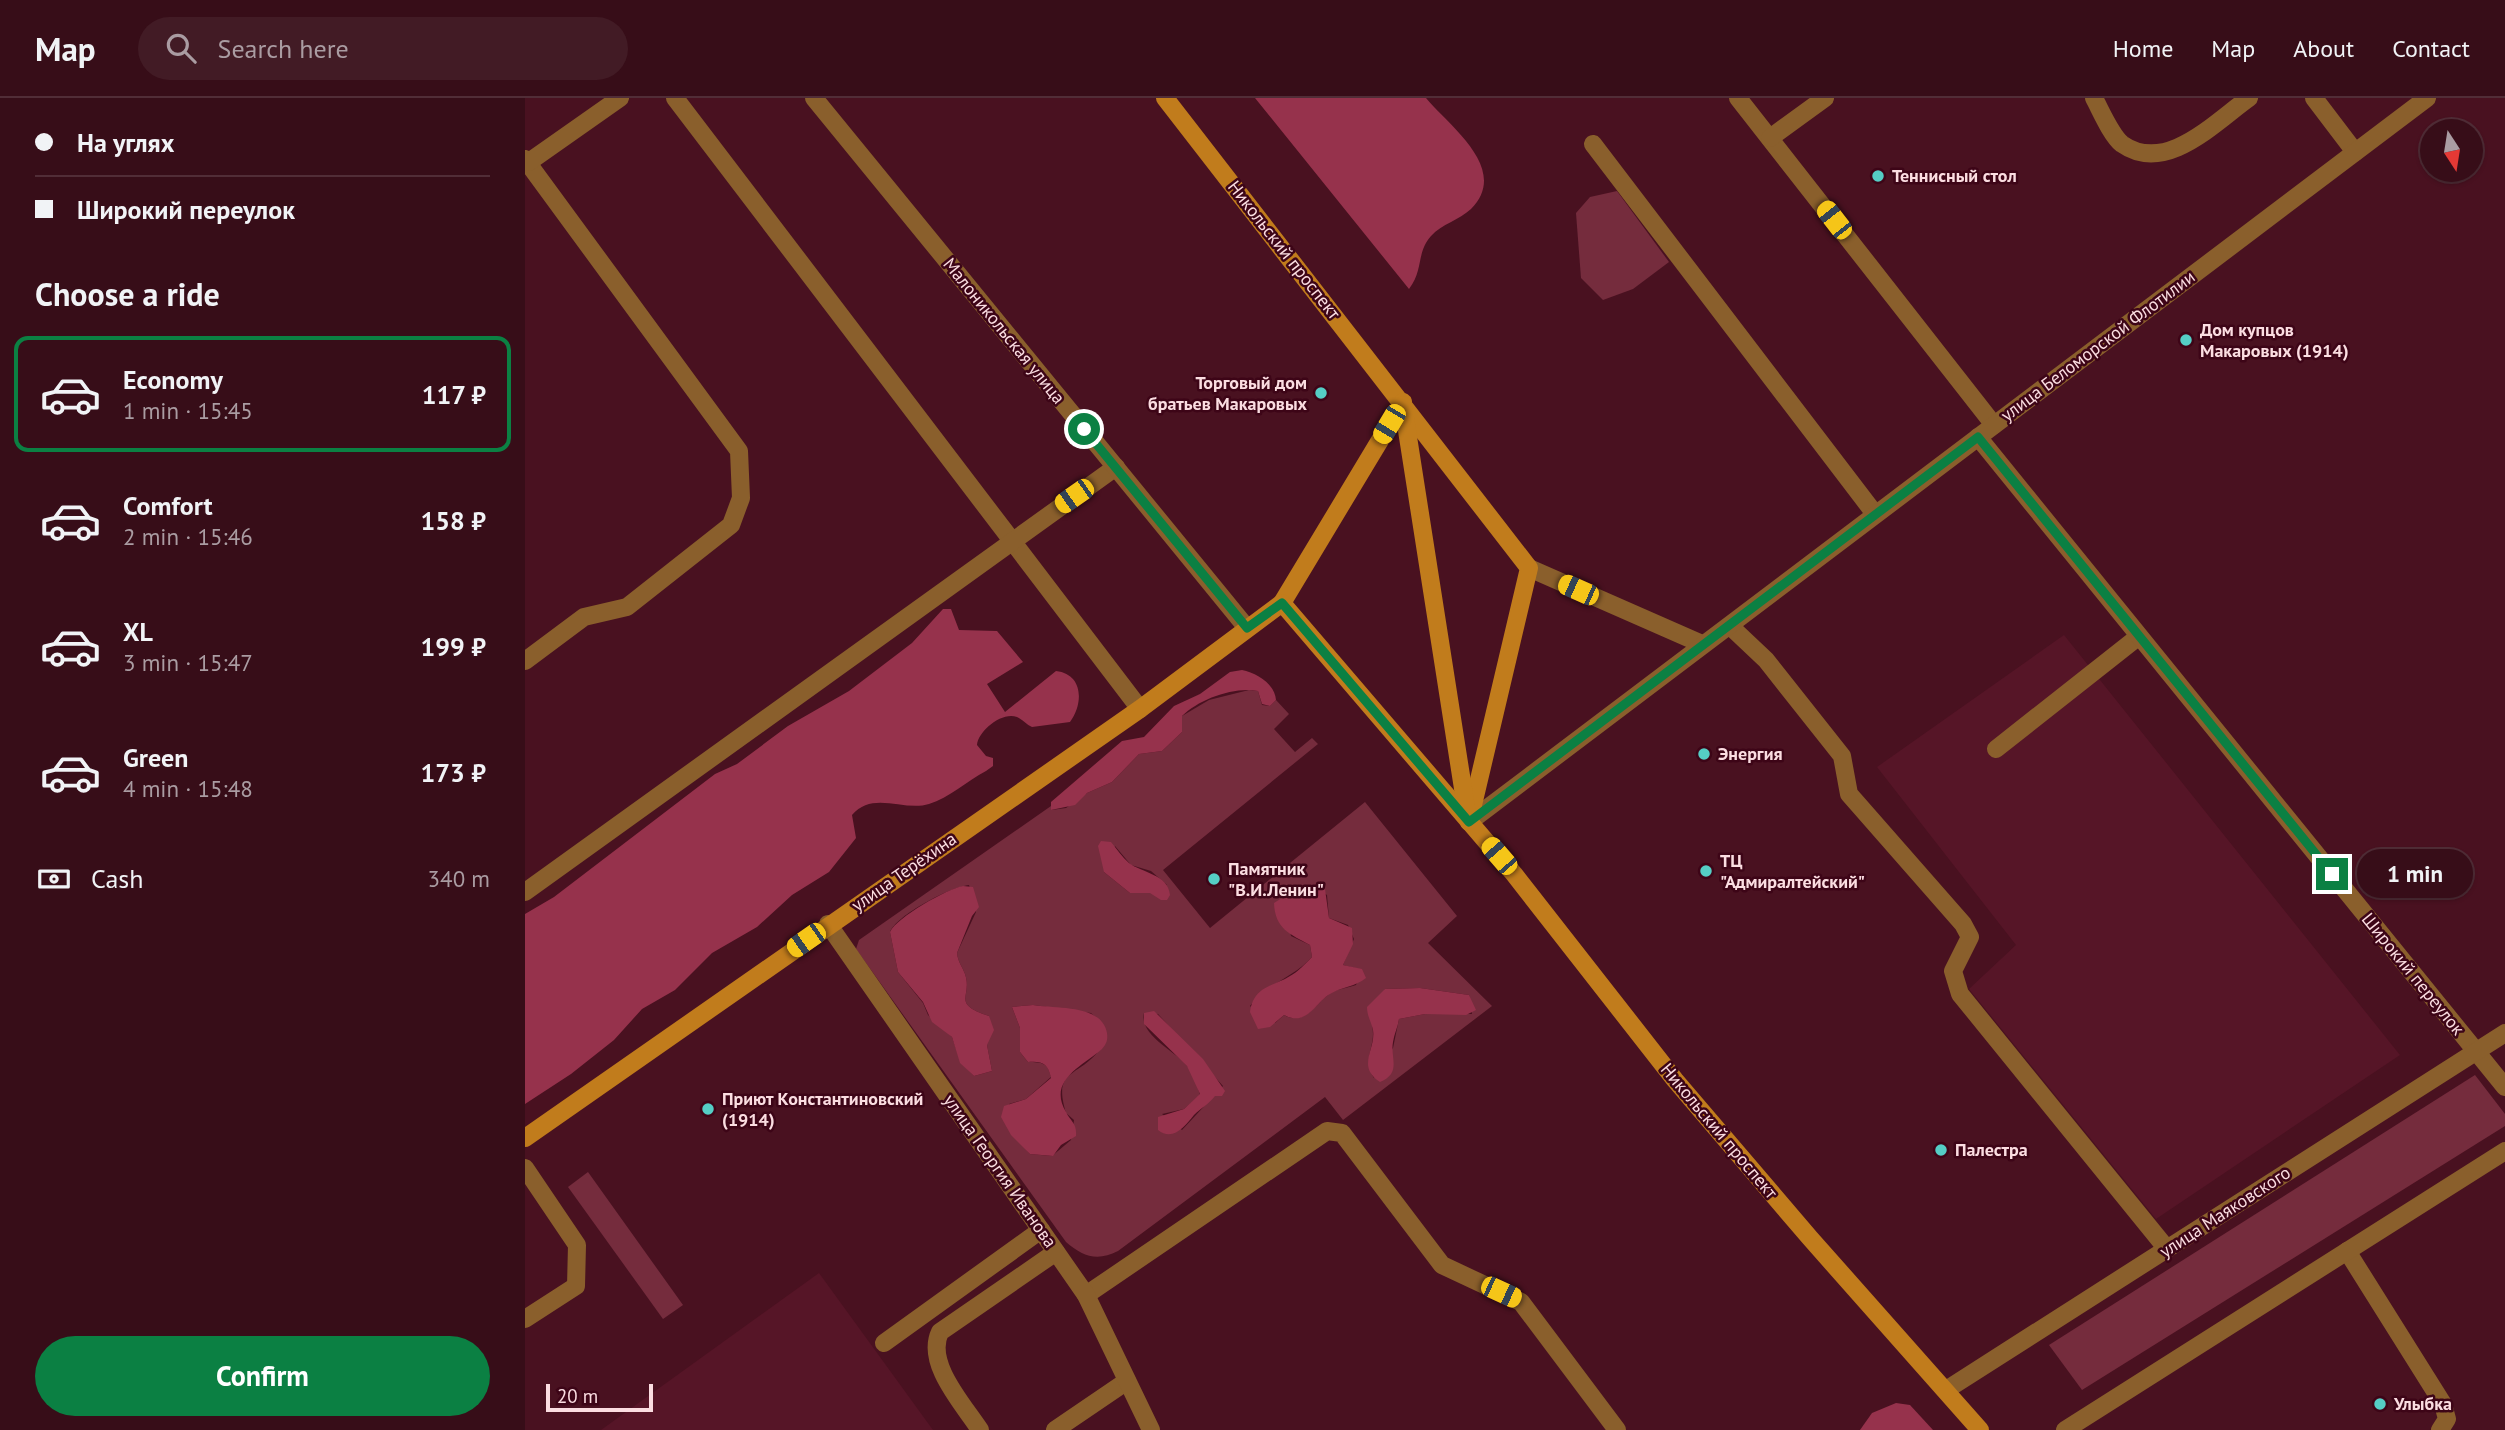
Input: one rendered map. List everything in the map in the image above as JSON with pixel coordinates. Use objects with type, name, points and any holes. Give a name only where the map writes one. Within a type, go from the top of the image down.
[{"type":"street","points":[[525,662],[584,617],[627,607],[731,525],[741,498],[739,451],[527,160],[621,98]]},
{"type":"street","points":[[675,98],[1140,709]]},
{"type":"street","name":"Малоникольская улица","points":[[814,98],[1247,628]]},
{"type":"street","name":"Никольский проспект","points":[[1164,98],[1403,402],[1529,568]]},
{"type":"street","points":[[1738,98],[1994,425]]},
{"type":"street","points":[[1770,138],[1825,98]]},
{"type":"street","points":[[2094,98],[2121,143],[2150,155],[2178,149],[2249,98]]},
{"type":"street","points":[[2315,98],[2355,152]]},
{"type":"street","name":"улица Беломорской Флотилии","points":[[1469,822],[2427,98]]},
{"type":"street","points":[[1593,144],[1875,514]]},
{"type":"street","points":[[1282,603],[1403,402]]},
{"type":"street","points":[[1403,402],[1469,822]]},
{"type":"street","name":"Широкий переулок","points":[[1978,437],[2505,1087]]},
{"type":"street","points":[[525,892],[1116,467]]},
{"type":"street","points":[[1469,822],[1529,568],[1702,644]]},
{"type":"street","name":"Никольский проспект","points":[[1282,603],[1514,874],[1675,1080],[1980,1430]]},
{"type":"street","name":"улица Терёхина","points":[[525,1138],[828,924],[1140,709],[1282,603]]},
{"type":"street","points":[[1730,626],[1766,660],[1842,755],[1849,794],[1963,924],[1969,937],[1953,971],[1960,994],[2167,1249]]},
{"type":"street","points":[[1996,749],[2139,637]]},
{"type":"street","name":"улица Георгия Иванова","points":[[828,924],[1086,1295],[1149,1429]]},
{"type":"street","name":"улица Маяковского","points":[[1946,1390],[2505,1032]]},
{"type":"street","points":[[1086,1295],[1327,1131],[1342,1133],[1442,1265],[1521,1301],[1617,1430]]},
{"type":"street","points":[[2065,1430],[2505,1151]]},
{"type":"street","points":[[525,1168],[577,1245],[578,1266],[576,1286],[525,1320]]},
{"type":"street","points":[[884,1343],[1041,1230]]},
{"type":"street","points":[[2347,1251],[2443,1404],[2447,1419],[2440,1430]]},
{"type":"street","points":[[980,1430],[938,1362],[934,1345],[940,1332],[1056,1252]]},
{"type":"street","points":[[1055,1430],[1127,1381]]},
{"type":"shaded area","points":[[1255,98],[1426,98],[1472,149],[1480,163],[1484,179],[1481,194],[1471,209],[1440,228],[1426,242],[1417,275],[1409,289]]},
{"type":"shaded area","points":[[1617,191],[1669,262],[1633,289],[1603,300],[1581,278],[1576,213],[1590,197]]},
{"type":"shaded area","points":[[943,609],[951,609],[959,630],[997,631],[1023,662],[987,684],[1005,712],[1056,671],[1072,678],[1078,690],[1078,706],[1070,722],[1032,727],[1017,717],[1005,717],[986,728],[978,740],[977,745],[986,756],[993,758],[993,766],[951,794],[919,806],[879,803],[860,808],[852,815],[856,838],[829,872],[792,895],[757,927],[712,953],[675,990],[642,1009],[614,1040],[571,1074],[525,1104],[525,914],[554,897],[715,774],[737,764],[788,726],[849,691],[912,643]]},
{"type":"shaded area","points":[[2064,635],[2400,1055],[2156,1219],[1969,989],[2016,945],[1877,767]]},
{"type":"shaded area","points":[[1242,670],[1269,684],[1276,700],[1270,706],[1262,704],[1258,691],[1249,690],[1228,692],[1207,699],[1182,716],[1182,732],[1162,751],[1139,754],[1112,782],[1087,793],[1075,805],[1051,810],[1051,802],[1122,741],[1144,737],[1174,706],[1200,694],[1230,672]]},
{"type":"shaded area","points":[[1249,690],[1258,691],[1262,705],[1270,706],[1276,700],[1289,714],[1274,729],[1295,752],[1312,738],[1318,744],[1163,870],[1210,928],[1365,802],[1457,916],[1428,943],[1492,1006],[1343,1120],[1325,1097],[1118,1251],[1103,1256],[1090,1256],[1066,1242],[856,949],[859,940],[1051,806],[1051,810],[1066,808],[1087,793],[1112,782],[1139,754],[1162,751],[1182,732],[1182,716],[1209,700]],"holes":[[[1115,846],[1131,865],[1151,871],[1167,885],[1150,893],[1130,893],[1104,872]],[[969,885],[976,912],[957,953],[967,982],[966,1003],[989,1016],[987,1045],[992,1071],[974,1076],[961,1063],[952,1037],[928,1015],[923,1003],[898,972],[890,932],[913,910],[950,891]],[[1315,887],[1327,895],[1329,918],[1348,925],[1354,939],[1343,965],[1362,970],[1356,985],[1331,993],[1303,1016],[1291,1018],[1284,1015],[1275,1023],[1250,1006],[1264,992],[1312,957],[1310,945],[1291,936],[1283,895]],[[1420,988],[1469,995],[1472,1014],[1425,1014],[1399,1019],[1393,1048],[1374,1078],[1369,1065],[1372,1026],[1385,989]],[[1033,1005],[1091,1013],[1102,1024],[1097,1053],[1064,1082],[1062,1089],[1066,1113],[1074,1120],[1071,1140],[1052,1156],[1030,1154],[1008,1129],[1009,1104],[1026,1099],[1051,1077],[1046,1066],[1028,1062],[1020,1052],[1020,1028],[1012,1007]],[[1144,1013],[1158,1014],[1223,1086],[1182,1130],[1162,1114],[1184,1109],[1200,1095],[1198,1088],[1189,1068],[1147,1029]]]},
{"type":"shaded area","points":[[1101,841],[1111,842],[1129,863],[1160,878],[1168,888],[1170,895],[1167,900],[1161,900],[1150,893],[1130,893],[1104,872],[1098,846]]},
{"type":"shaded area","points":[[963,886],[973,887],[979,907],[972,916],[957,953],[967,982],[965,999],[970,1007],[989,1016],[994,1030],[987,1045],[992,1071],[974,1076],[960,1063],[952,1037],[932,1022],[923,1002],[898,972],[890,932],[902,919],[923,904]]},
{"type":"shaded area","points":[[1315,887],[1325,889],[1329,918],[1352,928],[1353,944],[1343,965],[1362,969],[1366,978],[1330,994],[1305,1016],[1292,1018],[1284,1015],[1270,1027],[1258,1029],[1250,1012],[1256,997],[1265,988],[1293,974],[1312,957],[1310,945],[1290,934],[1281,925],[1274,903],[1293,891]]},
{"type":"shaded area","points":[[1420,988],[1469,995],[1476,1010],[1466,1015],[1425,1014],[1399,1019],[1392,1048],[1393,1070],[1380,1082],[1369,1070],[1373,1030],[1367,1007],[1385,989]]},
{"type":"shaded area","points":[[1033,1005],[1087,1012],[1097,1017],[1107,1033],[1102,1049],[1064,1082],[1061,1101],[1075,1125],[1076,1136],[1061,1145],[1053,1156],[1030,1154],[1011,1135],[1001,1117],[1004,1106],[1026,1099],[1051,1078],[1044,1064],[1028,1062],[1020,1052],[1020,1028],[1012,1007]]},
{"type":"shaded area","points":[[1154,1011],[1203,1059],[1225,1091],[1222,1096],[1215,1096],[1178,1131],[1169,1134],[1158,1130],[1158,1117],[1184,1109],[1200,1094],[1187,1066],[1144,1024],[1144,1013]]},
{"type":"shaded area","points":[[2475,1075],[2505,1114],[2505,1126],[2082,1390],[2049,1345]]},
{"type":"shaded area","points":[[588,1172],[683,1305],[663,1319],[568,1187]]},
{"type":"shaded area","points":[[819,1273],[933,1430],[601,1430]]},
{"type":"shaded area","points":[[1896,1403],[1910,1405],[1933,1430],[1860,1430],[1872,1413]]},
{"type":"place","name":"Теннисный стол","points":[[1878,176]]},
{"type":"place","name":"Дом купцов Макаровых (1914)","points":[[2186,340]]},
{"type":"place","name":"Торговый дом братьев Макаровых","points":[[1321,393]]},
{"type":"place","name":"Энергия","points":[[1704,754]]},
{"type":"place","name":"ТЦ \"Адмиралтейский\"","points":[[1706,871]]},
{"type":"place","name":"Памятник \"В.И.Ленин\"","points":[[1214,879]]},
{"type":"place","name":"Приют Константиновский (1914)","points":[[708,1109]]},
{"type":"place","name":"Палестра","points":[[1941,1150]]},
{"type":"place","name":"Улыбка","points":[[2380,1404]]},
{"type":"route","points":[[1084,429],[1247,628],[1282,603],[1469,822],[1978,437],[2332,874]]}]
